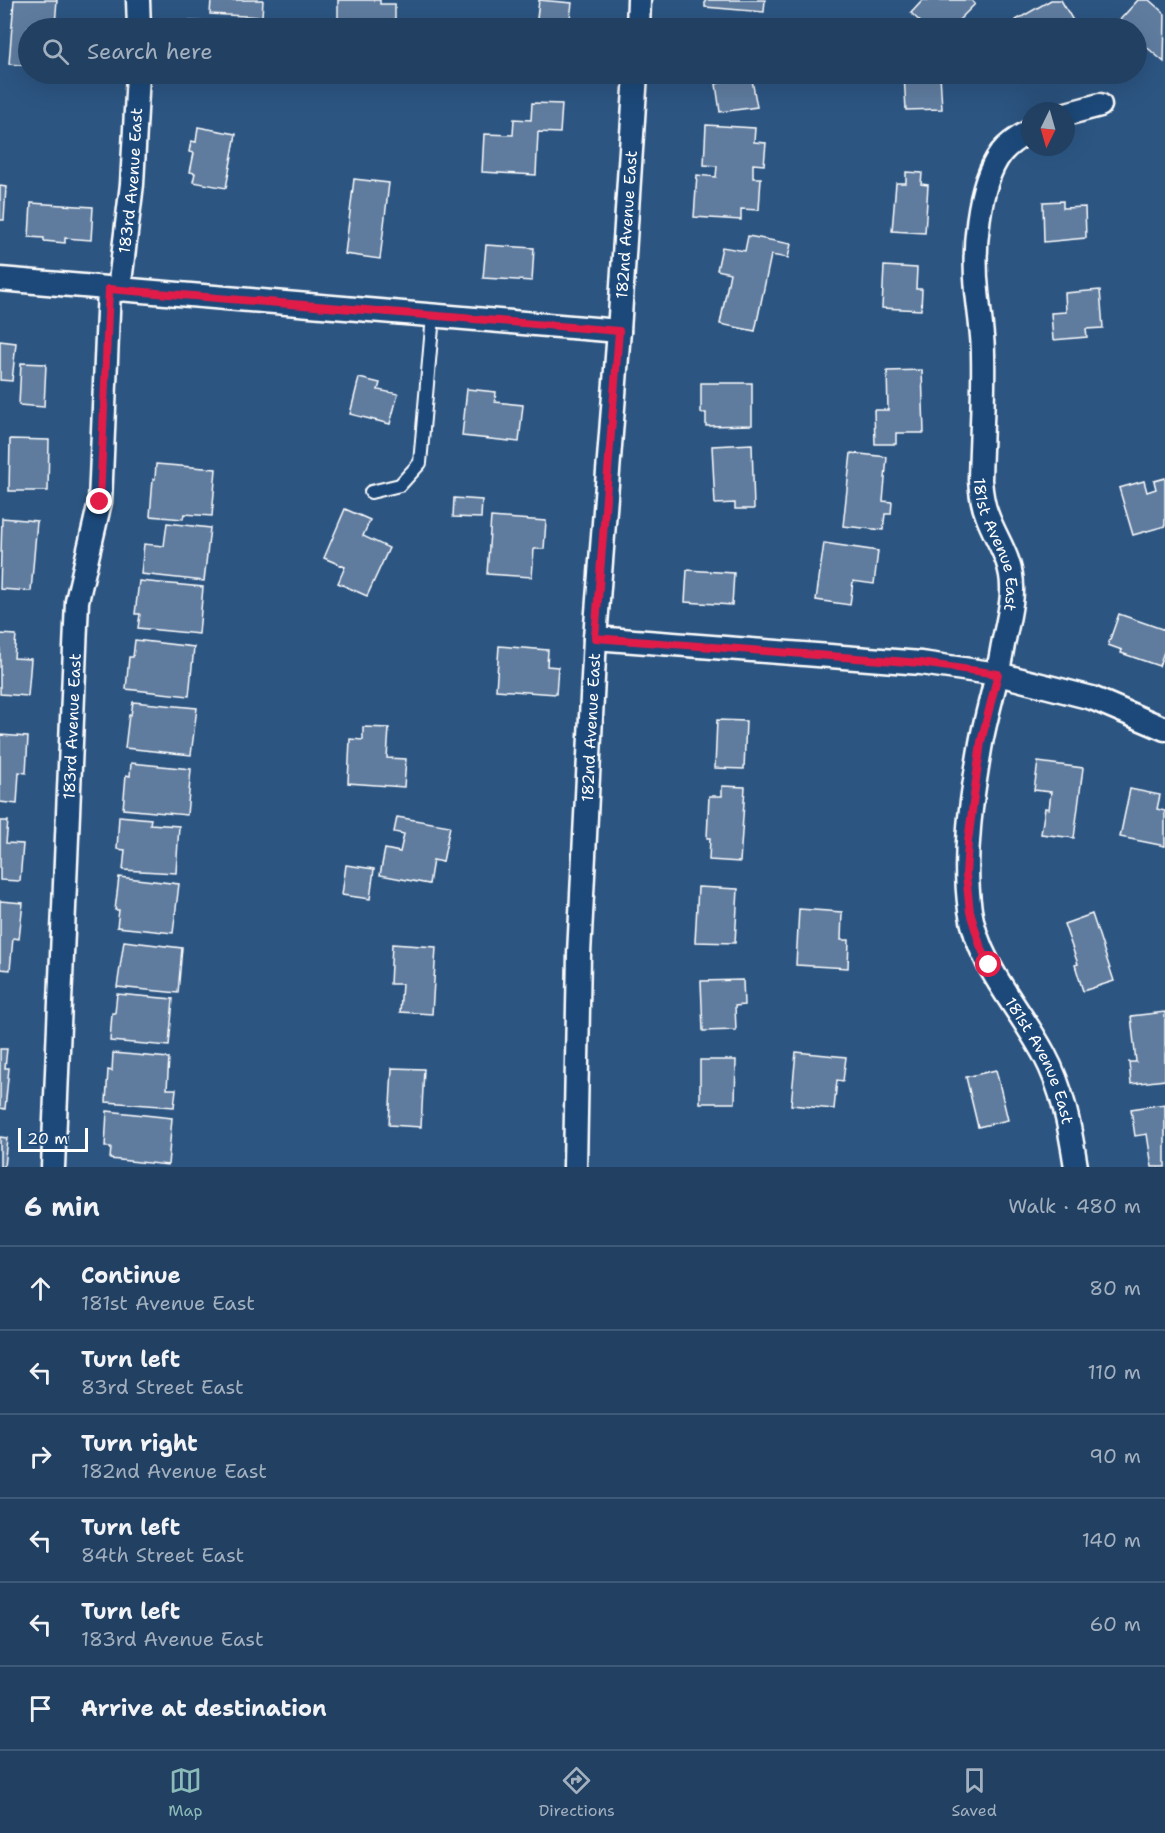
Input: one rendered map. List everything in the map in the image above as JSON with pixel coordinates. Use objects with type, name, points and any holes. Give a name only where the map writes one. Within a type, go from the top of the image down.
[{"type":"street","points":[[138,0],[138,18]]},
{"type":"street","points":[[638,18],[639,0]]},
{"type":"street","name":"183rd Avenue East","points":[[53,1167],[77,601],[100,502],[114,289],[132,184],[137,84]]},
{"type":"street","name":"182nd Avenue East","points":[[575,1167],[579,954],[595,638],[635,84]]},
{"type":"street","points":[[1075,112],[1100,105]]},
{"type":"street","name":"181st Avenue East","points":[[1021,136],[1002,152],[993,166],[986,182],[978,233],[977,289],[983,355],[981,499],[1007,557],[1012,588],[998,674],[981,742],[966,874],[970,912],[980,945],[989,965],[1043,1052],[1054,1075],[1069,1126],[1076,1167]]},
{"type":"street","points":[[0,279],[619,331]]},
{"type":"street","points":[[595,638],[921,663],[998,674],[1060,689],[1118,707],[1165,729]]},
{"type":"lane","points":[[371,492],[400,485],[420,463],[433,316]]},
{"type":"building","points":[[14,0],[57,0],[56,18],[18,18],[18,65],[9,64]]},
{"type":"building","points":[[211,0],[263,0],[262,17],[210,14]]},
{"type":"building","points":[[338,0],[380,0],[380,4],[395,4],[395,18],[338,18]]},
{"type":"building","points":[[539,0],[572,3],[570,18],[537,18]]},
{"type":"building","points":[[705,0],[765,0],[764,12],[705,7]]},
{"type":"building","points":[[923,0],[971,0],[975,4],[961,18],[916,18],[911,13]]},
{"type":"building","points":[[1051,0],[1061,0],[1072,18],[1020,18]]},
{"type":"building","points":[[1138,0],[1149,0],[1165,14],[1164,62],[1147,47],[1147,18],[1122,18]]},
{"type":"building","points":[[716,84],[753,84],[757,107],[720,112]]},
{"type":"building","points":[[905,84],[941,84],[942,109],[906,110]]},
{"type":"building","points":[[532,103],[562,104],[560,133],[538,132],[536,175],[482,172],[484,134],[513,135],[514,119],[531,120]]},
{"type":"building","points":[[706,125],[755,128],[754,142],[766,143],[764,165],[753,164],[753,178],[761,178],[759,210],[741,209],[741,220],[694,217],[697,175],[716,177],[717,166],[704,165]]},
{"type":"building","points":[[198,127],[236,134],[226,188],[193,182],[195,173],[190,172],[194,153],[189,152],[191,141],[196,142]]},
{"type":"building","points":[[906,172],[922,173],[921,184],[928,185],[925,233],[892,231],[896,183],[906,183]]},
{"type":"building","points":[[354,179],[389,183],[380,259],[345,254]]},
{"type":"building","points":[[0,186],[6,187],[4,220],[0,220]]},
{"type":"building","points":[[1063,201],[1063,208],[1085,207],[1086,238],[1044,242],[1043,202]]},
{"type":"building","points":[[31,203],[93,207],[91,240],[65,238],[65,243],[29,237]]},
{"type":"building","points":[[748,236],[791,244],[788,258],[771,255],[755,331],[720,324],[730,273],[717,270],[722,247],[745,251]]},
{"type":"building","points":[[486,245],[534,248],[532,281],[483,278]]},
{"type":"building","points":[[884,266],[917,268],[916,289],[922,289],[921,310],[882,308]]},
{"type":"building","points":[[1100,290],[1103,328],[1086,329],[1087,337],[1053,340],[1051,313],[1066,312],[1065,293]]},
{"type":"building","points":[[0,341],[16,343],[12,381],[0,380]]},
{"type":"building","points":[[21,363],[46,364],[44,407],[19,405]]},
{"type":"building","points":[[922,370],[924,433],[896,433],[896,444],[875,444],[874,410],[888,410],[887,371]]},
{"type":"building","points":[[359,378],[380,383],[378,390],[398,394],[390,424],[350,414]]},
{"type":"building","points":[[701,383],[752,383],[752,425],[706,426],[706,413],[701,413]]},
{"type":"building","points":[[467,389],[496,392],[495,402],[523,405],[519,442],[462,436]]},
{"type":"building","points":[[10,439],[49,440],[48,491],[9,491]]},
{"type":"building","points":[[752,444],[754,509],[735,509],[735,503],[715,504],[712,446]]},
{"type":"building","points":[[851,453],[887,457],[883,501],[892,502],[891,514],[885,514],[883,530],[843,526]]},
{"type":"building","points":[[156,464],[216,469],[212,516],[184,514],[183,519],[150,516]]},
{"type":"building","points":[[1165,478],[1165,526],[1133,535],[1119,488],[1144,481],[1147,492],[1156,489],[1154,481]]},
{"type":"building","points":[[454,498],[482,500],[481,518],[453,517]]},
{"type":"building","points":[[345,509],[370,520],[363,536],[389,548],[367,596],[338,583],[345,567],[324,558]]},
{"type":"building","points":[[491,517],[546,521],[544,549],[534,549],[532,577],[487,574]]},
{"type":"building","points":[[2,518],[37,521],[31,591],[0,589]]},
{"type":"building","points":[[167,523],[210,528],[204,581],[141,574],[144,544],[164,546]]},
{"type":"building","points":[[824,543],[878,551],[874,584],[853,581],[850,605],[816,600]]},
{"type":"building","points":[[687,570],[734,573],[732,605],[685,602]]},
{"type":"building","points":[[139,581],[203,587],[199,634],[138,628],[140,614],[135,614]]},
{"type":"building","points":[[1119,614],[1165,630],[1165,649],[1159,666],[1121,653],[1122,650],[1108,645]]},
{"type":"building","points":[[0,634],[16,635],[14,658],[31,659],[28,696],[0,694]]},
{"type":"building","points":[[135,640],[194,647],[189,696],[126,689],[129,657],[133,657]]},
{"type":"building","points":[[499,646],[548,650],[547,666],[558,667],[556,694],[496,690]]},
{"type":"building","points":[[133,702],[197,708],[191,755],[125,748]]},
{"type":"building","points":[[717,720],[746,721],[744,769],[715,768]]},
{"type":"building","points":[[363,727],[389,728],[387,758],[406,759],[404,787],[348,783],[350,739],[363,740]]},
{"type":"building","points":[[0,735],[28,737],[26,773],[19,772],[17,804],[0,802]]},
{"type":"building","points":[[1038,762],[1083,768],[1074,838],[1041,834],[1045,808],[1049,809],[1051,792],[1034,790]]},
{"type":"building","points":[[131,763],[191,769],[187,815],[123,809],[126,775],[130,776]]},
{"type":"building","points":[[722,786],[745,787],[740,862],[709,860],[710,838],[707,838],[709,796],[722,796]]},
{"type":"building","points":[[1130,789],[1160,795],[1157,809],[1165,811],[1165,846],[1120,837]]},
{"type":"building","points":[[119,816],[151,819],[150,824],[179,826],[176,873],[123,870],[125,850],[117,849]]},
{"type":"building","points":[[397,817],[450,826],[443,862],[433,860],[429,884],[380,875],[385,849],[400,852],[404,834],[394,832]]},
{"type":"building","points":[[0,821],[8,821],[6,843],[23,844],[20,881],[0,880]]},
{"type":"building","points":[[346,865],[374,869],[370,899],[342,895]]},
{"type":"building","points":[[119,877],[179,884],[173,933],[117,927],[119,910],[115,910]]},
{"type":"building","points":[[698,887],[738,889],[735,943],[695,942]]},
{"type":"building","points":[[0,901],[23,903],[19,939],[13,938],[10,970],[0,969]]},
{"type":"building","points":[[799,909],[842,912],[841,940],[849,940],[848,968],[796,965]]},
{"type":"building","points":[[1092,914],[1114,981],[1083,991],[1075,965],[1078,964],[1064,924]]},
{"type":"building","points":[[124,941],[182,948],[178,993],[117,987]]},
{"type":"building","points":[[392,944],[436,947],[432,1014],[400,1012],[402,984],[390,984]]},
{"type":"building","points":[[743,980],[744,1005],[735,1006],[736,1030],[703,1031],[701,981]]},
{"type":"building","points":[[117,994],[173,999],[169,1046],[110,1041],[112,1013],[115,1013]]},
{"type":"building","points":[[1165,1012],[1165,1080],[1131,1084],[1129,1062],[1136,1062],[1131,1016]]},
{"type":"building","points":[[0,1049],[7,1049],[5,1068],[9,1068],[5,1109],[0,1108]]},
{"type":"building","points":[[796,1052],[846,1057],[843,1081],[837,1080],[834,1109],[791,1105]]},
{"type":"building","points":[[113,1053],[169,1058],[167,1089],[176,1089],[174,1107],[106,1102],[108,1070],[112,1071]]},
{"type":"building","points":[[700,1060],[736,1060],[735,1103],[700,1103]]},
{"type":"building","points":[[392,1068],[424,1069],[421,1127],[389,1125]]},
{"type":"building","points":[[996,1070],[1008,1120],[978,1127],[966,1077]]},
{"type":"building","points":[[1165,1104],[1165,1167],[1152,1167],[1147,1134],[1135,1136],[1131,1109]]},
{"type":"building","points":[[107,1111],[172,1118],[168,1165],[110,1159],[111,1147],[105,1147]]},
{"type":"building","points":[[0,1137],[7,1138],[4,1167],[0,1167]]},
{"type":"route","points":[[100,502],[109,289],[619,331],[595,638],[921,663],[998,674],[981,742],[966,874],[970,912],[989,965]]}]
